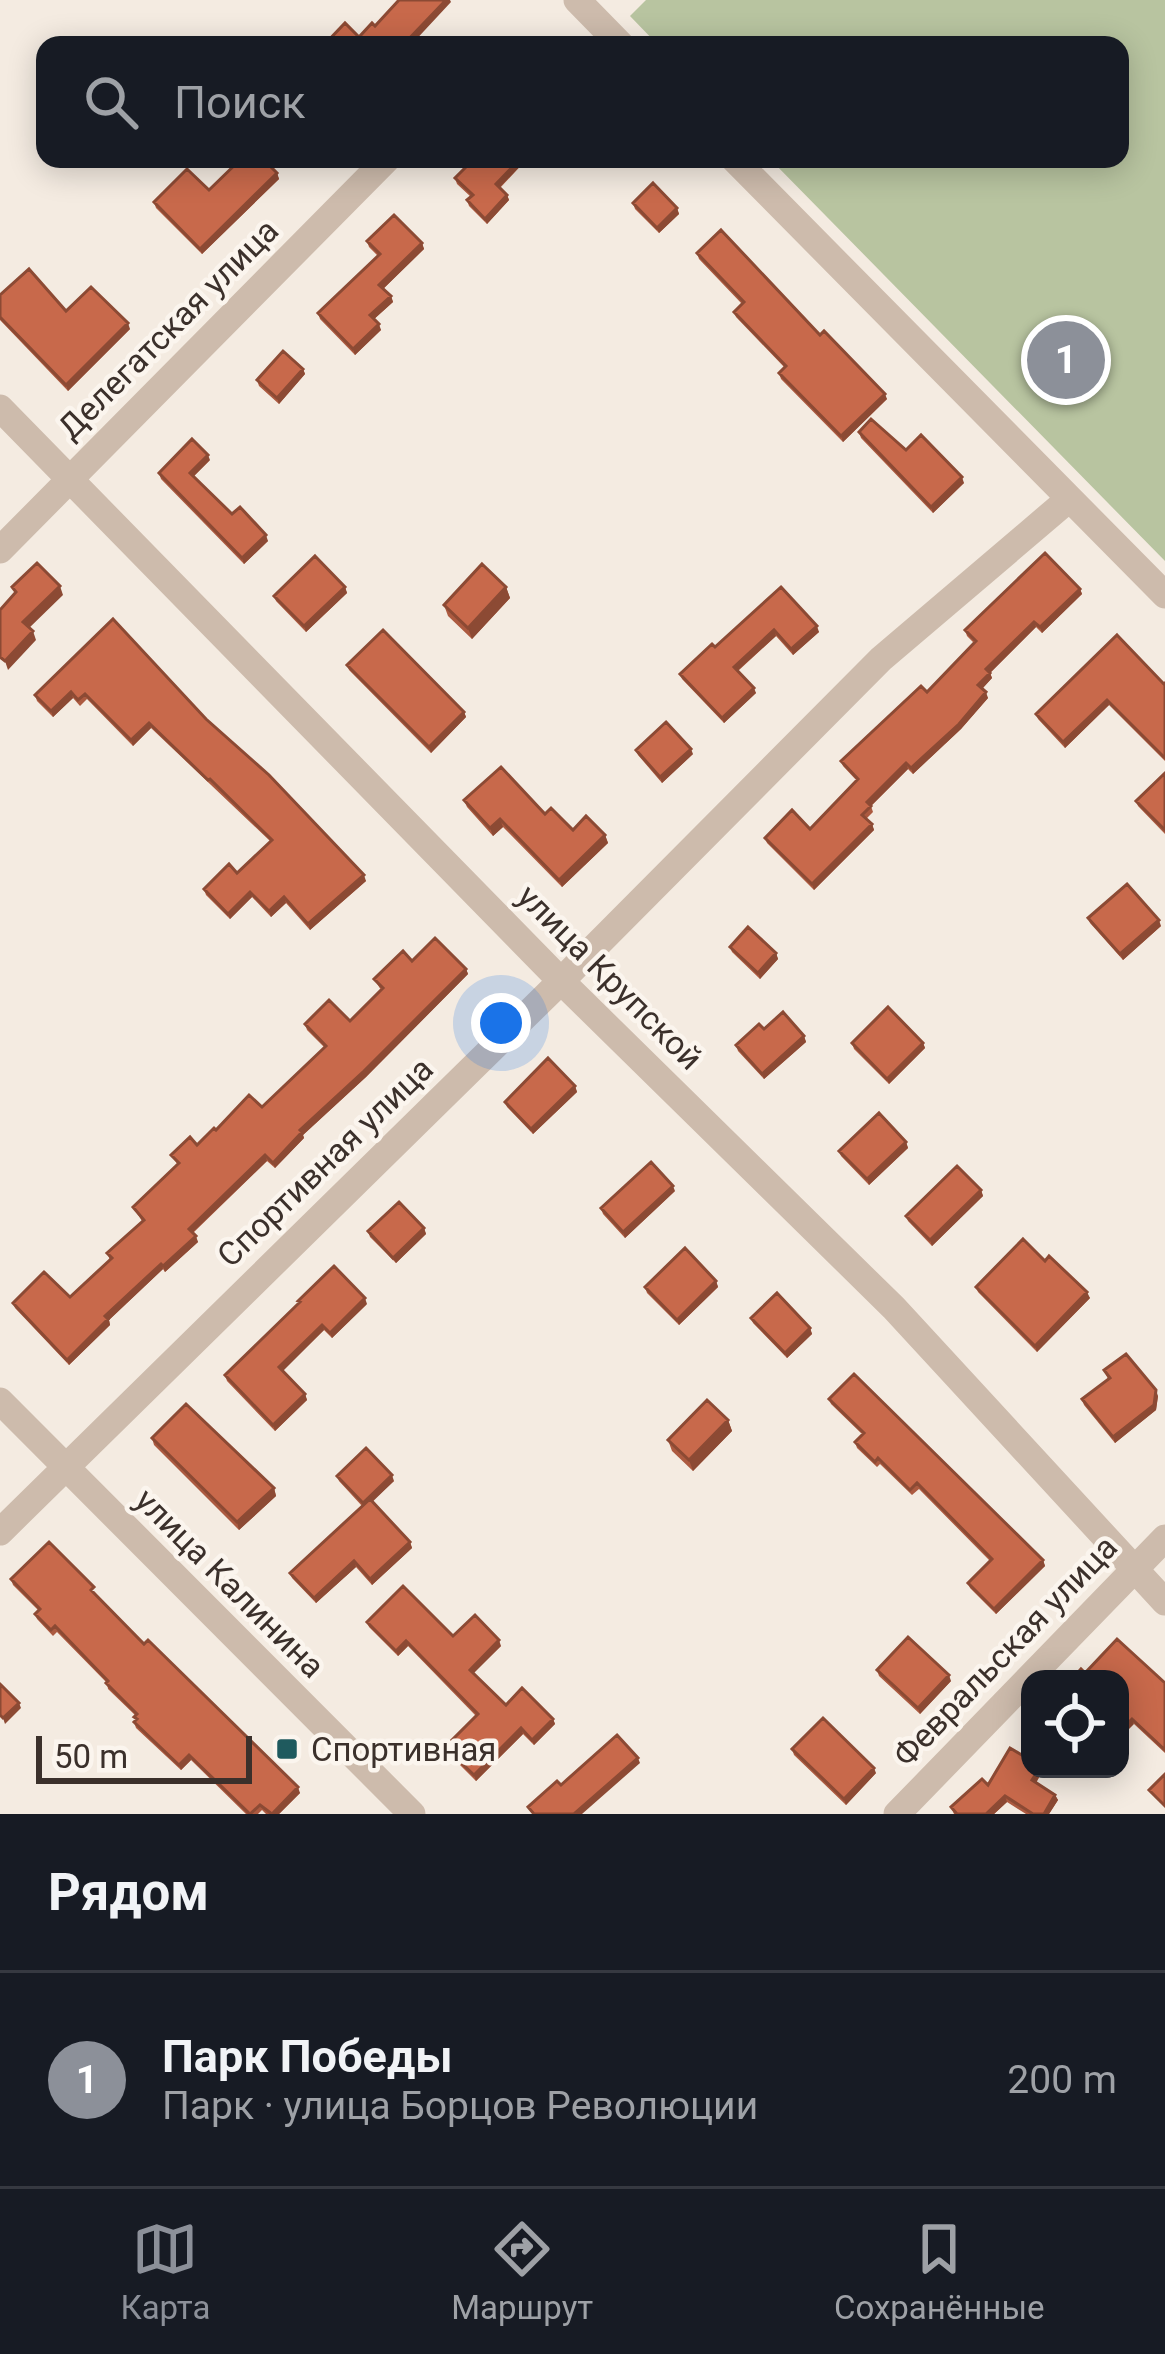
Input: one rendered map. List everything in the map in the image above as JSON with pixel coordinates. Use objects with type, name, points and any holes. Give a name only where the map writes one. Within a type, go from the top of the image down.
[{"type":"street","points":[[577,0],[613,36]]},
{"type":"street","name":"Делегатская улица","points":[[0,550],[378,168]]},
{"type":"street","points":[[743,168],[1165,595]]},
{"type":"street","name":"улица Крупской","points":[[0,408],[561,981],[894,1308],[1165,1602]]},
{"type":"street","name":"Спортивная улица","points":[[0,1532],[881,659],[1069,500]]},
{"type":"street","name":"улица Калинина","points":[[0,1401],[412,1814]]},
{"type":"street","name":"Февральская улица","points":[[904,1812],[1165,1538]]},
{"type":"green space","points":[[646,0],[1165,0],[1165,561],[779,168],[1129,168],[1129,36],[649,36],[630,16]]},
{"type":"building","points":[[399,0],[446,0],[412,36],[360,36],[372,23],[375,26]]},
{"type":"building","points":[[345,23],[358,36],[333,36]]},
{"type":"building","points":[[232,168],[272,168],[277,173],[200,249],[154,202],[187,169],[209,190]]},
{"type":"building","points":[[465,168],[511,168],[496,184],[507,195],[485,219],[467,200],[473,195],[455,178]]},
{"type":"building","points":[[653,183],[677,208],[657,228],[633,203]]},
{"type":"building","points":[[394,215],[422,243],[379,285],[391,296],[370,315],[379,324],[353,349],[318,313],[380,254],[367,241]]},
{"type":"building","points":[[721,230],[820,335],[824,331],[885,394],[841,436],[779,373],[786,366],[734,312],[744,302],[697,253]]},
{"type":"building","points":[[29,269],[66,311],[91,287],[128,323],[66,385],[0,317],[0,295]]},
{"type":"building","points":[[283,351],[303,369],[277,398],[257,380]]},
{"type":"building","points":[[871,419],[906,450],[921,435],[962,477],[931,507],[859,432]]},
{"type":"building","points":[[192,439],[208,455],[190,473],[232,514],[240,507],[266,535],[242,558],[159,473]]},
{"type":"building","points":[[1045,553],[1080,589],[1040,627],[1034,622],[986,669],[990,673],[978,685],[986,692],[959,724],[911,768],[906,763],[867,802],[871,806],[862,815],[872,824],[812,884],[765,838],[792,810],[810,829],[858,779],[841,761],[921,686],[927,692],[976,641],[965,630]]},
{"type":"building","points":[[315,556],[345,587],[304,626],[274,596]]},
{"type":"building","points":[[37,563],[60,586],[23,622],[33,631],[5,661],[0,657],[0,610],[16,592],[12,587]]},
{"type":"building","points":[[482,564],[506,587],[468,628],[444,605]]},
{"type":"building","points":[[781,587],[817,626],[791,649],[774,630],[734,667],[754,688],[722,718],[680,674]]},
{"type":"building","points":[[113,619],[206,719],[269,775],[364,875],[308,924],[284,897],[269,911],[250,892],[228,914],[204,889],[229,864],[237,873],[272,840],[149,723],[131,740],[85,694],[78,700],[71,692],[51,711],[35,695]]},
{"type":"building","points":[[383,630],[464,712],[429,747],[347,665]]},
{"type":"building","points":[[1117,635],[1165,683],[1165,758],[1107,700],[1063,742],[1036,714]]},
{"type":"building","points":[[666,722],[691,749],[660,777],[636,750]]},
{"type":"building","points":[[501,767],[545,814],[551,808],[573,830],[586,816],[605,835],[559,880],[500,819],[490,828],[464,800]]},
{"type":"building","points":[[1165,773],[1165,830],[1136,801]]},
{"type":"building","points":[[1127,884],[1159,920],[1120,954],[1088,918]]},
{"type":"building","points":[[748,927],[776,953],[758,973],[730,947]]},
{"type":"building","points":[[435,938],[466,969],[300,1130],[273,1163],[265,1155],[189,1229],[196,1236],[105,1316],[108,1319],[67,1360],[13,1303],[44,1272],[70,1297],[112,1258],[107,1253],[144,1220],[133,1207],[179,1163],[171,1155],[190,1137],[197,1145],[249,1095],[262,1107],[326,1046],[305,1024],[329,1000],[350,1021],[383,988],[374,979],[403,951],[412,961]]},
{"type":"building","points":[[888,1007],[923,1043],[887,1079],[852,1043]]},
{"type":"building","points":[[783,1012],[804,1036],[762,1074],[736,1045],[759,1024],[764,1029]]},
{"type":"building","points":[[548,1058],[575,1086],[531,1129],[505,1102]]},
{"type":"building","points":[[879,1113],[906,1142],[867,1179],[839,1151]]},
{"type":"building","points":[[651,1162],[673,1186],[623,1232],[601,1208]]},
{"type":"building","points":[[957,1166],[981,1190],[930,1240],[906,1216]]},
{"type":"building","points":[[399,1202],[424,1228],[393,1258],[368,1231]]},
{"type":"building","points":[[1023,1239],[1087,1292],[1035,1346],[976,1287]]},
{"type":"building","points":[[685,1248],[716,1281],[677,1320],[645,1287]]},
{"type":"building","points":[[334,1266],[365,1298],[330,1333],[322,1325],[279,1367],[305,1394],[273,1425],[225,1375]]},
{"type":"building","points":[[777,1293],[810,1328],[785,1353],[751,1318]]},
{"type":"building","points":[[1126,1354],[1156,1390],[1154,1405],[1113,1437],[1082,1399],[1110,1378],[1104,1370]]},
{"type":"building","points":[[854,1374],[1043,1560],[994,1609],[968,1583],[992,1559],[917,1483],[910,1490],[878,1458],[875,1462],[855,1442],[864,1433],[829,1399]]},
{"type":"building","points":[[707,1400],[728,1420],[689,1460],[668,1440]]},
{"type":"building","points":[[186,1404],[274,1488],[237,1522],[152,1438]]},
{"type":"building","points":[[366,1448],[392,1475],[363,1503],[337,1476]]},
{"type":"building","points":[[370,1499],[410,1542],[370,1579],[354,1561],[314,1598],[290,1573]]},
{"type":"building","points":[[49,1542],[144,1644],[148,1640],[298,1787],[272,1814],[260,1805],[250,1814],[189,1755],[179,1765],[134,1722],[137,1714],[108,1681],[55,1626],[51,1630],[35,1614],[40,1609],[11,1579]]},
{"type":"building","points":[[403,1586],[453,1636],[475,1615],[499,1640],[470,1670],[506,1705],[522,1688],[553,1719],[532,1740],[521,1728],[474,1775],[445,1747],[478,1714],[406,1641],[396,1651],[367,1622]]},
{"type":"building","points":[[908,1637],[949,1675],[918,1708],[877,1670]]},
{"type":"building","points":[[1117,1639],[1165,1683],[1165,1750],[1132,1719],[1129,1722],[1129,1670],[1088,1670]]},
{"type":"building","points":[[0,1684],[19,1703],[3,1718],[0,1715]]},
{"type":"building","points":[[823,1718],[874,1768],[844,1799],[792,1749]]},
{"type":"building","points":[[617,1735],[638,1758],[574,1814],[534,1814],[528,1807],[557,1781],[561,1785]]},
{"type":"building","points":[[1010,1748],[1021,1755],[1021,1778],[1033,1778],[1055,1795],[1044,1814],[1033,1814],[1005,1796],[986,1814],[957,1814],[951,1807],[982,1779],[988,1785]]},
{"type":"building","points":[[1165,1774],[1165,1806],[1149,1790]]},
{"type":"place","name":"Парк Победы","points":[[1066,360]]},
{"type":"place","name":"Спортивная","points":[[287,1749]]}]
